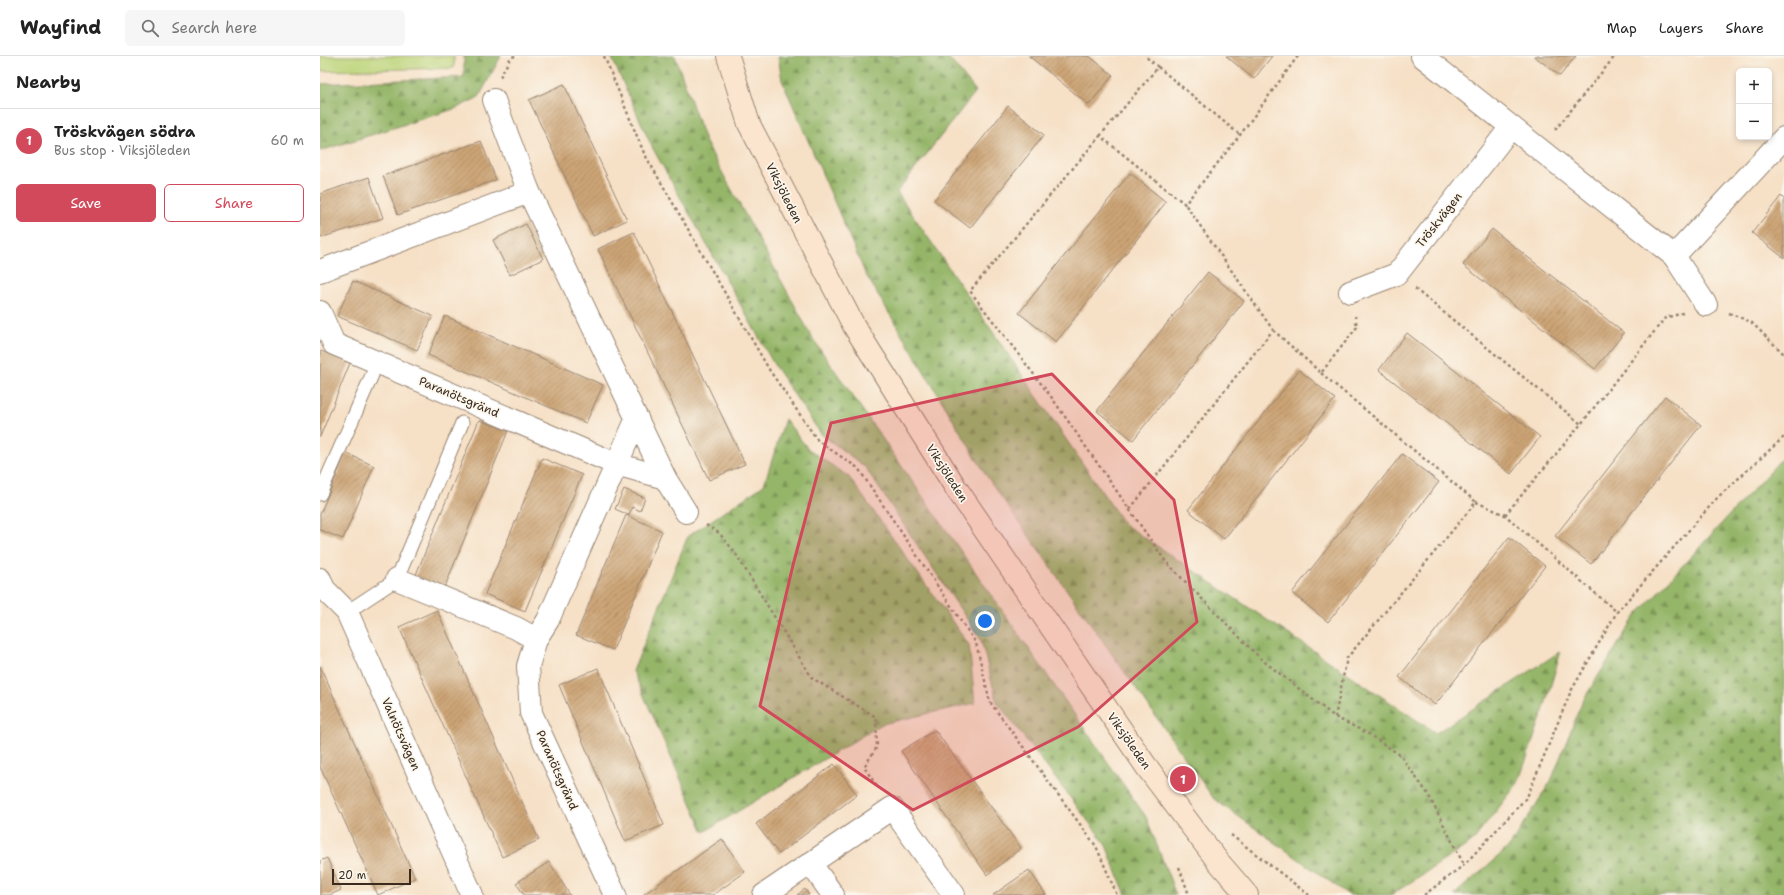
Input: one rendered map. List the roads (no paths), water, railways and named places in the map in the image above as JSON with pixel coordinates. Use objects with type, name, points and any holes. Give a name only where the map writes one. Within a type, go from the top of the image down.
[{"type":"main road","name":"Viksjöleden","points":[[728,56],[749,124],[854,326],[956,488],[1146,766],[1218,860],[1247,895]]},
{"type":"main road","name":"Viksjöleden","points":[[1218,860],[1241,895]]},
{"type":"street","points":[[1422,56],[1674,256],[1706,305]]},
{"type":"street","points":[[494,100],[529,192],[665,478],[686,512]]},
{"type":"street","name":"Tröskvägen","points":[[1350,292],[1397,274],[1511,127]]},
{"type":"street","points":[[1674,256],[1784,138]]},
{"type":"street","points":[[320,271],[529,192]]},
{"type":"street","name":"Paranötsgränd","points":[[320,312],[334,344],[616,464],[665,478]]},
{"type":"street","name":"Paranötsgränd","points":[[615,895],[531,713],[528,666],[536,639],[548,620],[637,418]]},
{"type":"street","name":"Valnötsvägen","points":[[320,579],[324,589],[348,612],[472,895]]},
{"type":"street","points":[[397,579],[516,628],[536,639]]},
{"type":"street","points":[[764,895],[892,808],[954,895]]},
{"type":"street","points":[[811,864],[833,895]]},
{"type":"lane","points":[[320,494],[372,375]]},
{"type":"lane","name":"Paranötsgränd","points":[[397,579],[462,423]]},
{"type":"lane","points":[[348,612],[397,579]]},
{"type":"place","name":"Tröskvägen södra","points":[[1183,779]]}]
